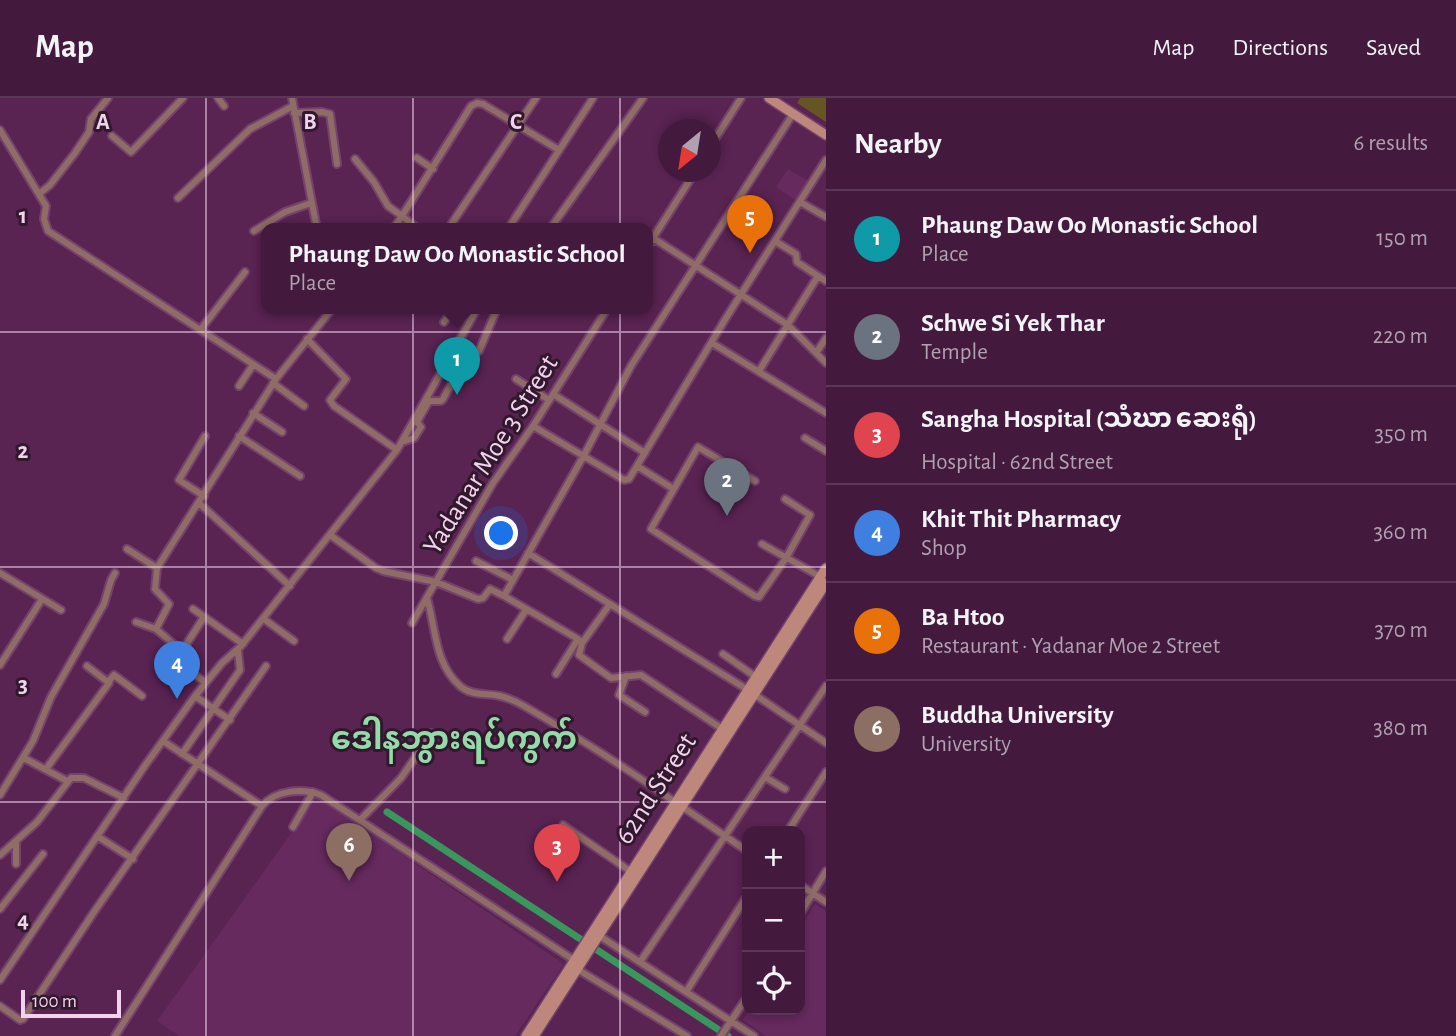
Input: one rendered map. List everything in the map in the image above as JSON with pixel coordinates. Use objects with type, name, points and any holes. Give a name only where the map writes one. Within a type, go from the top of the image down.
[{"type":"main road","points":[[769,98],[826,135]]},
{"type":"main road","name":"62nd Street","points":[[751,693],[756,677],[825,577]]},
{"type":"main road","name":"62nd Street","points":[[526,1036],[594,937],[825,577]]},
{"type":"main road","name":"62nd Street","points":[[594,937],[630,871],[678,804]]},
{"type":"main road","name":"62nd Street","points":[[534,1036],[578,961]]},
{"type":"street","points":[[39,194],[50,185],[75,153],[90,130],[92,119],[108,98]]},
{"type":"street","points":[[112,136],[131,152],[183,98]]},
{"type":"street","points":[[218,98],[224,106]]},
{"type":"street","points":[[292,98],[316,223]]},
{"type":"street","points":[[452,223],[536,98]]},
{"type":"street","points":[[512,223],[593,98]]},
{"type":"street","points":[[554,223],[643,98]]},
{"type":"street","points":[[721,130],[741,98]]},
{"type":"street","points":[[397,223],[471,106],[477,103],[483,104],[559,150]]},
{"type":"street","points":[[178,198],[250,129],[294,109],[330,114],[337,164]]},
{"type":"street","points":[[504,596],[631,366],[793,114]]},
{"type":"street","points":[[0,130],[46,206],[44,219],[48,231],[253,365],[304,406]]},
{"type":"street","points":[[417,158],[433,169]]},
{"type":"street","points":[[355,159],[374,182],[388,206],[411,223]]},
{"type":"street","points":[[533,426],[624,480],[629,478],[826,160]]},
{"type":"street","points":[[689,182],[653,238],[788,325],[826,363]]},
{"type":"street","points":[[800,202],[826,218]]},
{"type":"street","points":[[267,223],[285,212],[311,203]]},
{"type":"street","points":[[254,231],[261,227]]},
{"type":"street","points":[[775,241],[796,254],[797,262],[826,281]]},
{"type":"street","points":[[201,330],[245,272]]},
{"type":"street","points":[[759,372],[818,276]]},
{"type":"street","points":[[156,629],[169,604],[155,589],[157,568],[274,381],[328,314]]},
{"type":"street","points":[[444,322],[450,314]]},
{"type":"street","points":[[1,973],[205,682],[222,663],[238,651],[397,450],[474,314]]},
{"type":"street","points":[[403,439],[405,441],[414,438],[421,427],[417,422],[429,401],[443,399],[457,374],[454,364],[464,350],[472,354],[479,351],[495,314]]},
{"type":"street","name":"Yadanar Moe 3 Street","points":[[412,624],[493,483],[533,426],[604,314]]},
{"type":"street","points":[[816,353],[826,338]]},
{"type":"street","points":[[307,339],[346,379],[330,400],[334,406],[397,450]]},
{"type":"street","points":[[712,343],[826,413]]},
{"type":"street","points":[[239,386],[253,365]]},
{"type":"street","points":[[516,379],[600,423],[645,453]]},
{"type":"street","points":[[253,413],[282,432]]},
{"type":"street","points":[[174,489],[205,436]]},
{"type":"street","points":[[239,436],[300,475]]},
{"type":"street","points":[[805,438],[826,451]]},
{"type":"street","points":[[755,481],[698,447],[672,488],[651,529],[755,596],[761,596],[811,514],[785,499]]},
{"type":"street","points":[[637,466],[672,488]]},
{"type":"street","points":[[179,480],[204,496]]},
{"type":"street","points":[[199,503],[290,586]]},
{"type":"street","points":[[330,535],[376,568],[436,582],[478,599],[483,598],[490,589],[580,641]]},
{"type":"street","points":[[762,544],[825,577]]},
{"type":"street","points":[[127,549],[157,568]]},
{"type":"street","points":[[528,552],[826,743]]},
{"type":"street","points":[[476,561],[513,580]]},
{"type":"street","points":[[0,573],[61,610]]},
{"type":"street","points":[[0,796],[24,758],[51,697],[104,604],[108,586],[116,573]]},
{"type":"street","points":[[426,598],[438,649],[461,687],[469,692],[502,696],[516,702],[742,847]]},
{"type":"street","points":[[0,665],[42,599]]},
{"type":"street","points":[[556,674],[610,604]]},
{"type":"street","points":[[193,609],[243,644]]},
{"type":"street","points":[[507,639],[526,610]]},
{"type":"street","points":[[204,617],[182,651],[179,664],[205,682]]},
{"type":"street","points":[[264,619],[295,641]]},
{"type":"street","points":[[136,622],[156,629],[182,651]]},
{"type":"street","points":[[580,641],[581,657],[611,678],[641,675],[726,731]]},
{"type":"street","points":[[182,754],[240,670],[238,651]]},
{"type":"street","points":[[723,654],[756,677]]},
{"type":"street","points":[[88,666],[109,681]]},
{"type":"street","points":[[0,1006],[22,1020],[266,666]]},
{"type":"street","points":[[46,769],[114,675],[142,696]]},
{"type":"street","points":[[626,676],[619,695],[645,712]]},
{"type":"street","points":[[640,962],[826,686]]},
{"type":"street","points":[[195,696],[230,720]]},
{"type":"street","points":[[360,820],[401,778],[432,733]]},
{"type":"street","points":[[163,741],[262,806]]},
{"type":"street","points":[[24,758],[67,781]]},
{"type":"street","points":[[791,826],[826,772]]},
{"type":"street","points":[[0,855],[37,822],[67,781],[74,777],[83,778],[124,798]]},
{"type":"street","points":[[765,777],[785,789]]},
{"type":"street","points":[[116,1036],[262,806],[277,795],[302,791],[313,792],[360,820],[578,961],[687,1036]]},
{"type":"street","points":[[293,827],[313,792]]},
{"type":"street","points":[[564,825],[630,871]]},
{"type":"street","points":[[97,836],[132,859]]},
{"type":"street","points":[[16,842],[16,864]]},
{"type":"street","points":[[0,909],[43,853]]},
{"type":"street","points":[[805,906],[826,871]]},
{"type":"street","points":[[805,888],[826,902]]},
{"type":"street","points":[[686,992],[742,904]]},
{"type":"street","points":[[594,937],[640,962],[730,1023],[754,1036]]},
{"type":"street","points":[[721,1036],[742,1005]]},
{"type":"shaded area","points":[[800,98],[826,98],[826,122],[797,103]]},
{"type":"shaded area","points":[[788,169],[810,182],[797,201],[776,187]]},
{"type":"shaded area","points":[[317,797],[564,964],[515,1036],[179,1036],[157,1021]]},
{"type":"shaded area","points":[[815,904],[826,911],[826,1036],[766,1036],[743,1020],[746,1015],[805,1015],[805,921]]},
{"type":"waterway","points":[[387,812],[728,1036]]},
{"type":"place","name":"Ba Htoo","points":[[750,253]]},
{"type":"place","name":"Phaung Daw Oo Monastic School","points":[[457,395]]},
{"type":"place","name":"Schwe Si Yek Thar","points":[[727,516]]},
{"type":"place","name":"Khit Thit Pharmacy","points":[[177,699]]},
{"type":"place","name":"Buddha University","points":[[349,881]]},
{"type":"place","name":"Sangha Hospital (သံဃာ ဆေးရုံ)","points":[[557,882]]},
{"type":"district","name":"ဒေါနဘွားရပ်ကွက်","points":[[454,739]]}]
